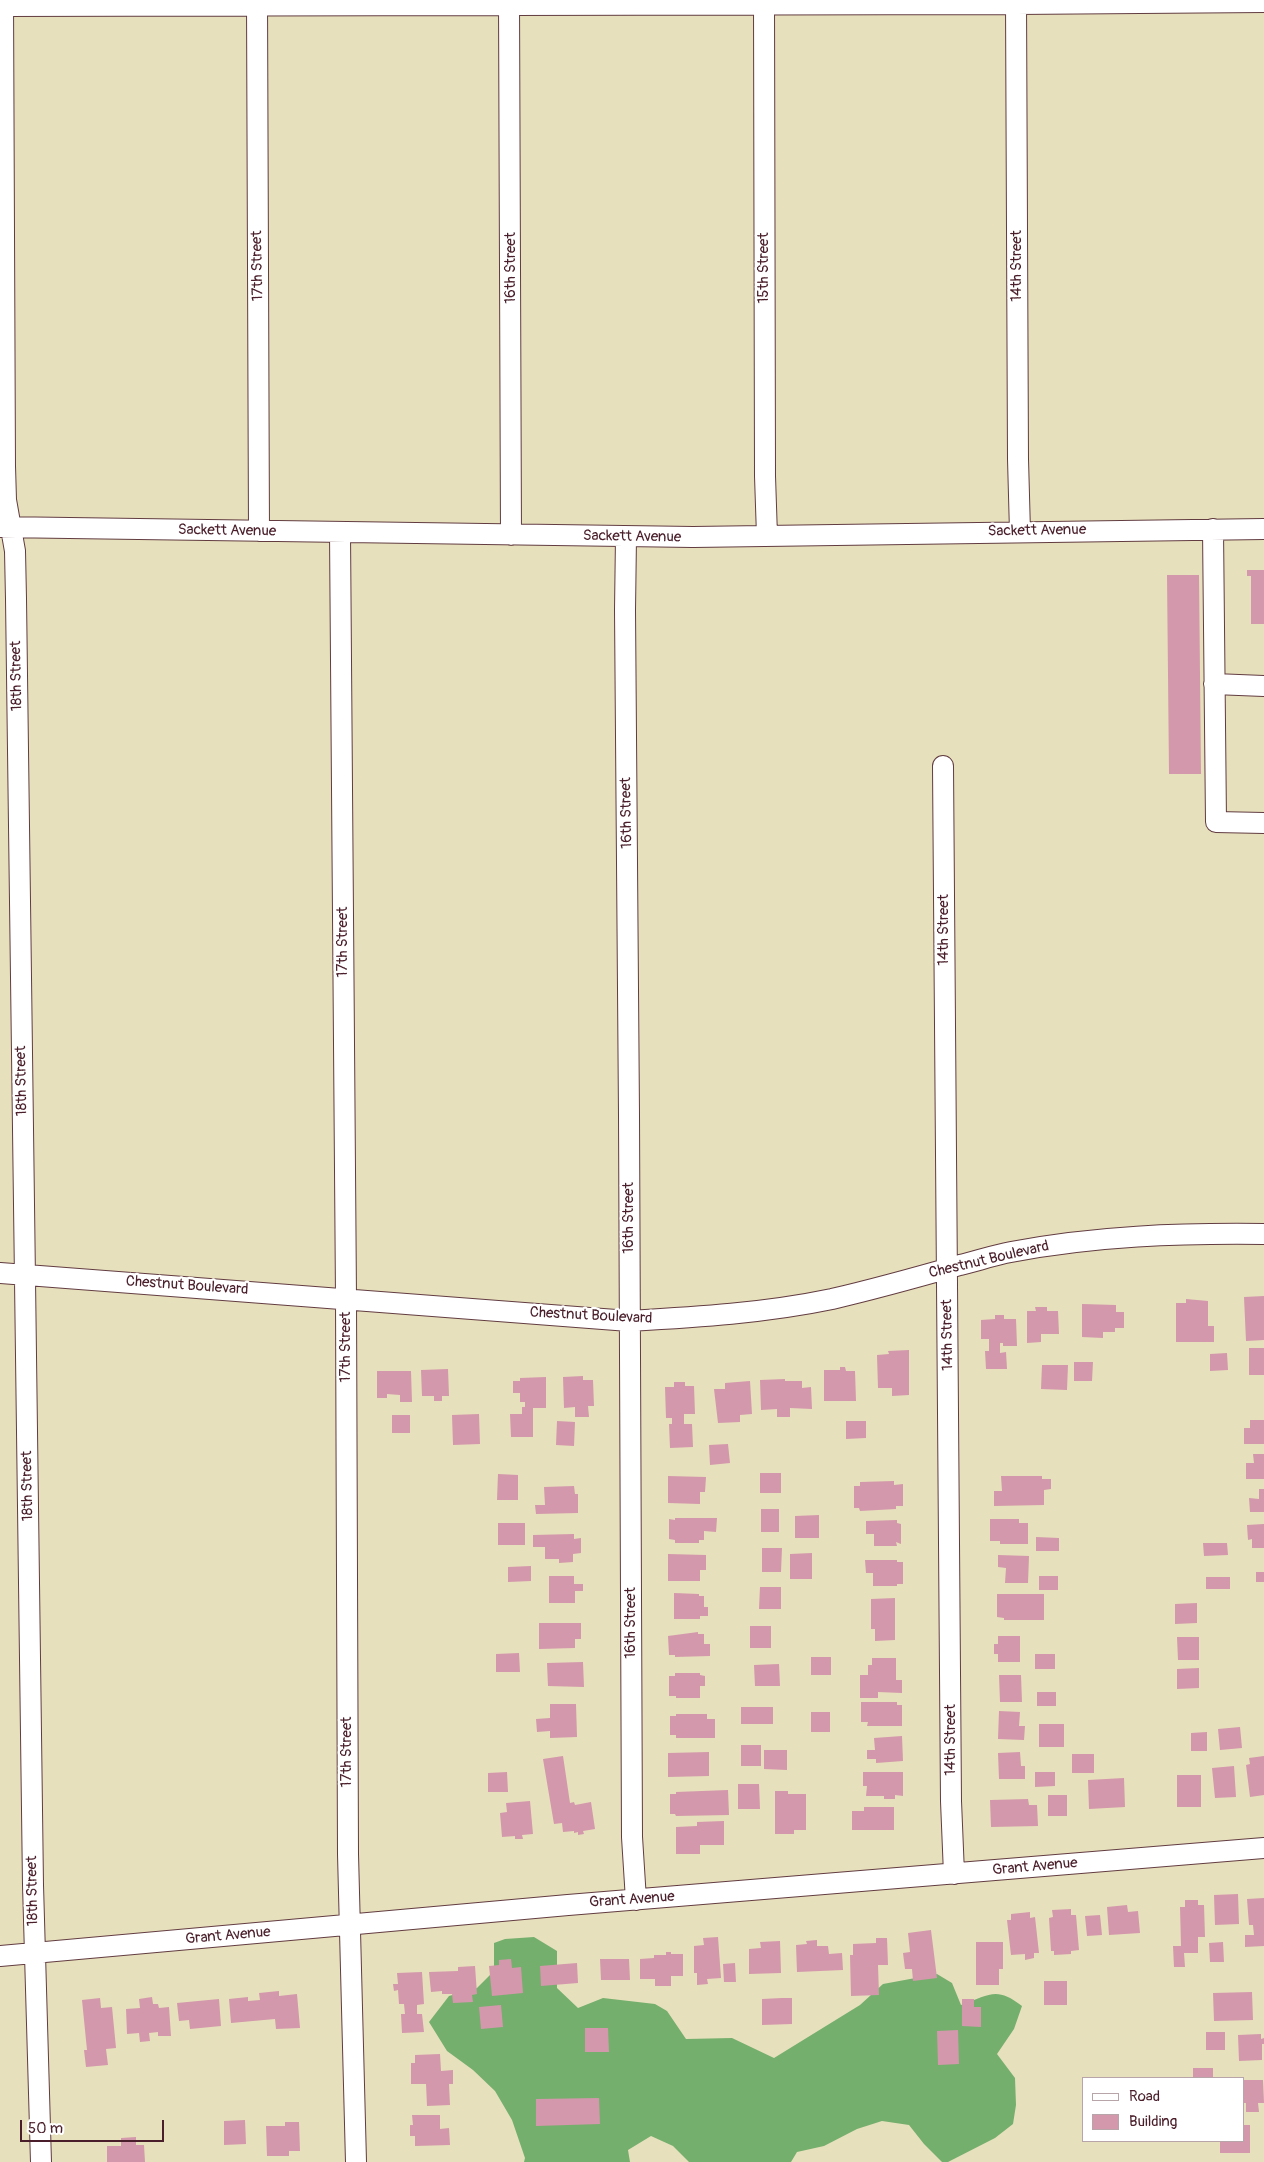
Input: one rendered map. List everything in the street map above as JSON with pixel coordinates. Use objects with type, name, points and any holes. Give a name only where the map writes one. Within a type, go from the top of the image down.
[{"type":"street","name":"16th Street","points":[[509,2],[511,535]]},
{"type":"street","name":"15th Street","points":[[764,2],[765,476],[767,536]]},
{"type":"street","name":"14th Street","points":[[1016,2],[1020,532]]},
{"type":"street","points":[[2,4],[1264,2]]},
{"type":"street","name":"17th Street","points":[[257,3],[260,532]]},
{"type":"street","name":"18th Street","points":[[2,4],[5,527],[15,551],[35,1953],[41,2162]]},
{"type":"street","name":"Sackett Avenue","points":[[5,527],[626,536],[767,536],[1264,529]]},
{"type":"street","points":[[1213,529],[1216,822],[1264,823]]},
{"type":"street","name":"17th Street","points":[[340,533],[348,1815],[356,2162]]},
{"type":"street","name":"16th Street","points":[[626,536],[632,1837],[636,1900]]},
{"type":"street","points":[[1214,684],[1264,686]]},
{"type":"street","name":"14th Street","points":[[943,766],[951,1806],[954,1874]]},
{"type":"street","name":"Chestnut Boulevard","points":[[0,1272],[629,1320],[728,1316],[772,1310],[840,1297],[1009,1252],[1113,1237],[1217,1233],[1264,1234]]},
{"type":"street","name":"Grant Avenue","points":[[0,1956],[636,1900],[1264,1848]]},
{"type":"green space","points":[[534,1937],[557,1951],[557,1988],[578,2008],[603,1998],[655,2004],[667,2011],[686,2039],[732,2038],[774,2058],[860,2005],[883,1984],[937,1974],[952,1983],[961,2005],[993,1994],[1006,1996],[1022,2006],[1014,2029],[997,2054],[1015,2078],[1016,2105],[1013,2124],[995,2138],[948,2162],[942,2162],[909,2125],[882,2121],[857,2129],[824,2146],[797,2152],[791,2162],[689,2162],[673,2146],[651,2136],[628,2150],[630,2162],[524,2162],[525,2158],[512,2120],[495,2091],[473,2070],[447,2051],[429,2022],[449,1996],[477,1988],[494,1971],[494,1943],[505,1939]]},
{"type":"building","points":[[1247,570],[1264,570],[1264,624],[1251,624],[1251,576],[1247,576]]},
{"type":"building","points":[[1167,575],[1199,575],[1201,774],[1169,774]]},
{"type":"building","points":[[1264,1296],[1264,1340],[1246,1341],[1244,1297]]},
{"type":"building","points":[[1186,1299],[1208,1301],[1208,1326],[1214,1326],[1214,1342],[1176,1342],[1176,1303],[1186,1303]]},
{"type":"building","points":[[1082,1304],[1116,1305],[1116,1312],[1124,1312],[1124,1328],[1115,1328],[1115,1332],[1103,1332],[1103,1338],[1082,1337]]},
{"type":"building","points":[[1035,1307],[1047,1307],[1047,1311],[1058,1311],[1059,1334],[1041,1334],[1041,1342],[1027,1343],[1027,1311],[1036,1311]]},
{"type":"building","points":[[995,1315],[1004,1315],[1004,1319],[1016,1319],[1017,1346],[1003,1346],[1003,1343],[1000,1343],[1000,1353],[1006,1352],[1007,1369],[986,1369],[985,1351],[989,1351],[989,1339],[981,1339],[981,1320],[995,1319]]},
{"type":"building","points":[[1249,1348],[1264,1348],[1264,1375],[1249,1375]]},
{"type":"building","points":[[909,1350],[909,1395],[892,1396],[892,1388],[878,1388],[877,1355],[889,1354],[888,1351]]},
{"type":"building","points":[[1227,1353],[1228,1370],[1210,1371],[1210,1354]]},
{"type":"building","points":[[1074,1362],[1093,1362],[1092,1381],[1074,1381]]},
{"type":"building","points":[[1042,1365],[1068,1365],[1067,1390],[1041,1389]]},
{"type":"building","points":[[840,1367],[845,1367],[846,1371],[855,1371],[856,1401],[824,1401],[824,1370],[840,1370]]},
{"type":"building","points":[[448,1369],[449,1396],[442,1396],[442,1401],[434,1401],[434,1396],[422,1396],[421,1370]]},
{"type":"building","points":[[377,1371],[411,1371],[412,1402],[400,1402],[400,1395],[387,1394],[387,1398],[377,1398]]},
{"type":"building","points":[[583,1376],[583,1380],[593,1380],[594,1406],[588,1406],[589,1417],[575,1417],[575,1407],[564,1408],[563,1377]]},
{"type":"building","points":[[546,1377],[546,1408],[533,1408],[533,1437],[511,1437],[510,1414],[522,1414],[522,1407],[525,1407],[525,1402],[520,1402],[520,1393],[513,1393],[513,1381],[520,1381],[520,1378]]},
{"type":"building","points":[[785,1379],[785,1381],[802,1381],[802,1388],[811,1387],[812,1409],[790,1408],[790,1417],[777,1417],[777,1409],[761,1410],[760,1380]]},
{"type":"building","points":[[750,1381],[752,1414],[740,1415],[740,1422],[718,1423],[714,1389],[725,1389],[725,1383]]},
{"type":"building","points":[[674,1382],[685,1382],[685,1386],[694,1386],[695,1414],[684,1414],[684,1424],[692,1424],[693,1447],[670,1448],[669,1424],[672,1424],[672,1418],[666,1418],[665,1387],[674,1387]]},
{"type":"building","points":[[479,1414],[480,1444],[453,1445],[452,1415]]},
{"type":"building","points":[[392,1415],[410,1415],[410,1433],[392,1433]]},
{"type":"building","points":[[1250,1420],[1264,1420],[1264,1444],[1244,1444],[1244,1428],[1250,1428]]},
{"type":"building","points":[[557,1421],[575,1422],[574,1446],[556,1445]]},
{"type":"building","points":[[846,1421],[866,1421],[866,1438],[846,1439]]},
{"type":"building","points":[[728,1444],[730,1463],[710,1465],[709,1445]]},
{"type":"building","points":[[1253,1454],[1264,1454],[1264,1479],[1246,1479],[1246,1463],[1254,1463]]},
{"type":"building","points":[[760,1473],[781,1473],[781,1493],[760,1493]]},
{"type":"building","points":[[498,1474],[518,1475],[518,1500],[497,1500]]},
{"type":"building","points":[[668,1476],[706,1477],[705,1492],[700,1492],[700,1504],[668,1503]]},
{"type":"building","points":[[1001,1476],[1042,1476],[1042,1479],[1051,1479],[1051,1489],[1044,1490],[1044,1505],[994,1506],[994,1491],[1002,1491]]},
{"type":"building","points":[[894,1481],[894,1485],[903,1484],[903,1506],[896,1506],[896,1509],[860,1511],[859,1508],[854,1508],[854,1486],[860,1486],[860,1482]]},
{"type":"building","points":[[574,1486],[575,1494],[578,1494],[578,1513],[536,1514],[535,1505],[545,1505],[544,1487]]},
{"type":"building","points":[[1259,1489],[1264,1489],[1264,1512],[1250,1512],[1249,1498],[1259,1499]]},
{"type":"building","points":[[761,1509],[779,1509],[779,1532],[761,1532]]},
{"type":"building","points":[[819,1515],[819,1538],[795,1538],[795,1516]]},
{"type":"building","points":[[675,1518],[717,1518],[716,1532],[704,1531],[704,1540],[699,1540],[699,1543],[675,1543],[675,1540],[669,1539],[669,1519],[675,1520]]},
{"type":"building","points":[[990,1519],[1019,1519],[1019,1523],[1028,1523],[1028,1544],[1000,1544],[1000,1541],[990,1541]]},
{"type":"building","points":[[897,1520],[897,1523],[901,1524],[901,1544],[896,1542],[897,1546],[874,1546],[874,1534],[866,1534],[866,1521]]},
{"type":"building","points":[[498,1523],[525,1523],[525,1545],[498,1545]]},
{"type":"building","points":[[1264,1524],[1264,1548],[1252,1548],[1252,1539],[1248,1540],[1247,1525]]},
{"type":"building","points":[[574,1534],[574,1539],[581,1538],[581,1553],[573,1554],[573,1562],[559,1563],[559,1559],[545,1559],[545,1547],[533,1547],[533,1535]]},
{"type":"building","points":[[1036,1537],[1059,1538],[1059,1551],[1036,1551]]},
{"type":"building","points":[[1203,1543],[1227,1543],[1228,1555],[1204,1556]]},
{"type":"building","points":[[762,1548],[782,1548],[781,1572],[762,1572]]},
{"type":"building","points":[[812,1553],[812,1579],[790,1579],[790,1554]]},
{"type":"building","points":[[668,1554],[706,1555],[706,1570],[700,1570],[700,1581],[668,1581]]},
{"type":"building","points":[[998,1555],[1029,1556],[1028,1583],[1005,1583],[1006,1568],[998,1567]]},
{"type":"building","points":[[865,1560],[897,1560],[897,1562],[903,1562],[903,1584],[897,1584],[897,1586],[873,1586],[873,1573],[866,1573]]},
{"type":"building","points":[[531,1566],[531,1581],[508,1582],[508,1567]]},
{"type":"building","points":[[1256,1572],[1264,1572],[1264,1582],[1256,1582]]},
{"type":"building","points":[[549,1576],[574,1576],[574,1584],[583,1584],[583,1591],[575,1591],[575,1603],[549,1603]]},
{"type":"building","points":[[1039,1576],[1058,1576],[1058,1590],[1039,1590]]},
{"type":"building","points":[[1206,1577],[1230,1577],[1230,1589],[1206,1589]]},
{"type":"building","points":[[760,1587],[781,1587],[781,1609],[759,1609]]},
{"type":"building","points":[[674,1593],[704,1596],[704,1607],[708,1607],[708,1616],[700,1616],[700,1619],[674,1619]]},
{"type":"building","points":[[997,1594],[1044,1594],[1044,1620],[1004,1620],[1004,1618],[997,1617]]},
{"type":"building","points":[[895,1598],[895,1640],[875,1641],[875,1629],[871,1629],[871,1599]]},
{"type":"building","points":[[1197,1603],[1197,1623],[1175,1624],[1175,1604]]},
{"type":"building","points":[[539,1623],[581,1623],[581,1639],[575,1639],[575,1648],[539,1649]]},
{"type":"building","points":[[750,1626],[771,1626],[771,1648],[750,1648]]},
{"type":"building","points":[[698,1632],[698,1634],[704,1634],[704,1644],[710,1644],[710,1656],[675,1657],[675,1655],[669,1655],[668,1636]]},
{"type":"building","points":[[998,1636],[1020,1636],[1020,1662],[998,1662],[998,1654],[994,1654],[994,1644],[998,1644]]},
{"type":"building","points":[[1177,1637],[1199,1637],[1199,1660],[1178,1660]]},
{"type":"building","points":[[519,1653],[520,1672],[496,1672],[496,1654]]},
{"type":"building","points":[[1035,1654],[1055,1654],[1055,1669],[1035,1669]]},
{"type":"building","points":[[811,1657],[831,1657],[831,1675],[811,1675]]},
{"type":"building","points":[[872,1658],[896,1658],[896,1680],[902,1680],[902,1693],[878,1692],[878,1698],[860,1698],[860,1675],[868,1675],[868,1665],[872,1665]]},
{"type":"building","points":[[583,1662],[584,1687],[548,1686],[547,1663]]},
{"type":"building","points":[[779,1664],[780,1686],[755,1686],[754,1665]]},
{"type":"building","points":[[1199,1668],[1199,1688],[1177,1689],[1177,1669]]},
{"type":"building","points":[[675,1673],[700,1673],[700,1675],[705,1676],[705,1686],[700,1686],[700,1698],[676,1698],[676,1696],[669,1696],[669,1676],[675,1676]]},
{"type":"building","points":[[999,1675],[1021,1675],[1022,1702],[1000,1702]]},
{"type":"building","points":[[1037,1692],[1056,1692],[1056,1706],[1037,1706]]},
{"type":"building","points":[[861,1702],[897,1702],[897,1705],[902,1705],[902,1726],[867,1726],[868,1722],[861,1722]]},
{"type":"building","points":[[550,1704],[576,1704],[577,1737],[550,1738],[550,1731],[537,1732],[536,1719],[550,1718]]},
{"type":"building","points":[[741,1707],[773,1707],[773,1724],[741,1724]]},
{"type":"building","points":[[999,1711],[1020,1712],[1019,1726],[1025,1726],[1024,1740],[998,1739]]},
{"type":"building","points":[[811,1712],[830,1712],[830,1732],[811,1732]]},
{"type":"building","points":[[676,1714],[707,1714],[707,1719],[715,1719],[715,1738],[676,1738],[676,1735],[670,1735],[670,1716],[676,1716]]},
{"type":"building","points":[[1039,1724],[1064,1724],[1064,1747],[1039,1747]]},
{"type":"building","points":[[1240,1727],[1242,1748],[1220,1750],[1218,1729]]},
{"type":"building","points":[[1207,1732],[1207,1751],[1191,1751],[1191,1733]]},
{"type":"building","points":[[902,1736],[903,1761],[876,1763],[876,1759],[867,1759],[867,1750],[875,1750],[874,1738]]},
{"type":"building","points":[[741,1745],[761,1745],[761,1766],[741,1766]]},
{"type":"building","points":[[764,1750],[787,1750],[787,1770],[764,1769]]},
{"type":"building","points":[[709,1752],[709,1776],[668,1777],[668,1753]]},
{"type":"building","points":[[1020,1752],[1021,1766],[1025,1766],[1025,1779],[999,1779],[998,1753]]},
{"type":"building","points":[[1072,1754],[1094,1754],[1094,1773],[1072,1773]]},
{"type":"building","points":[[563,1756],[570,1803],[574,1802],[575,1805],[591,1802],[595,1829],[583,1831],[584,1834],[578,1835],[578,1832],[574,1833],[574,1831],[563,1832],[562,1823],[554,1824],[543,1759]]},
{"type":"building","points":[[1264,1756],[1264,1795],[1250,1797],[1246,1765],[1250,1764],[1249,1758]]},
{"type":"building","points":[[1234,1766],[1236,1797],[1215,1798],[1212,1768]]},
{"type":"building","points":[[507,1772],[508,1792],[488,1792],[488,1773]]},
{"type":"building","points":[[863,1772],[903,1772],[903,1796],[895,1795],[895,1799],[884,1799],[884,1796],[866,1796],[867,1786],[863,1786]]},
{"type":"building","points":[[1035,1772],[1055,1772],[1055,1786],[1035,1787]]},
{"type":"building","points":[[1177,1775],[1201,1775],[1201,1807],[1177,1807]]},
{"type":"building","points":[[1124,1778],[1125,1807],[1089,1809],[1088,1780]]},
{"type":"building","points":[[738,1784],[759,1784],[760,1809],[738,1809]]},
{"type":"building","points":[[728,1790],[729,1815],[676,1816],[675,1814],[670,1814],[670,1794],[676,1794],[676,1792]]},
{"type":"building","points":[[775,1791],[788,1791],[788,1794],[806,1794],[806,1830],[794,1830],[794,1834],[775,1834]]},
{"type":"building","points":[[1048,1795],[1067,1795],[1067,1816],[1048,1816]]},
{"type":"building","points":[[1028,1799],[1029,1805],[1037,1805],[1038,1826],[991,1827],[990,1800]]},
{"type":"building","points":[[530,1801],[533,1834],[522,1835],[523,1839],[515,1839],[515,1836],[502,1837],[500,1813],[507,1812],[506,1803]]},
{"type":"building","points":[[864,1807],[894,1807],[894,1830],[852,1830],[852,1811],[864,1811]]},
{"type":"building","points":[[724,1821],[724,1845],[700,1845],[700,1854],[676,1854],[676,1827],[697,1826],[697,1822]]},
{"type":"building","points":[[1238,1894],[1239,1924],[1215,1925],[1214,1895]]},
{"type":"building","points":[[1264,1898],[1264,1946],[1245,1947],[1245,1935],[1254,1935],[1253,1925],[1249,1925],[1247,1899]]},
{"type":"building","points":[[1185,1900],[1198,1900],[1198,1905],[1204,1905],[1205,1937],[1198,1937],[1198,1953],[1184,1953],[1185,1967],[1174,1967],[1173,1946],[1181,1946],[1180,1907],[1185,1907]]},
{"type":"building","points":[[1127,1905],[1128,1912],[1138,1911],[1140,1933],[1109,1935],[1107,1907]]},
{"type":"building","points":[[1071,1909],[1071,1915],[1076,1915],[1079,1950],[1071,1951],[1071,1954],[1054,1955],[1054,1951],[1051,1951],[1049,1918],[1053,1917],[1052,1910]]},
{"type":"building","points":[[1030,1912],[1030,1918],[1035,1917],[1039,1953],[1034,1953],[1034,1958],[1025,1960],[1025,1954],[1011,1955],[1007,1920],[1011,1920],[1011,1914]]},
{"type":"building","points":[[1100,1915],[1102,1935],[1087,1936],[1085,1916]]},
{"type":"building","points":[[931,1930],[937,1978],[913,1981],[912,1969],[905,1969],[903,1953],[910,1952],[908,1933]]},
{"type":"building","points":[[718,1937],[721,1978],[707,1979],[708,1984],[697,1985],[697,1973],[694,1973],[694,1946],[704,1945],[703,1938]]},
{"type":"building","points":[[876,1938],[887,1938],[888,1965],[878,1965],[879,1995],[851,1996],[850,1955],[853,1955],[853,1944],[876,1943]]},
{"type":"building","points":[[817,1940],[817,1946],[828,1946],[829,1954],[842,1953],[843,1970],[797,1972],[796,1945],[807,1944],[806,1941]]},
{"type":"building","points":[[780,1941],[781,1973],[749,1974],[749,1949],[761,1948],[760,1942]]},
{"type":"building","points":[[976,1942],[1003,1942],[1003,1969],[999,1969],[999,1985],[976,1985]]},
{"type":"building","points":[[1223,1942],[1224,1962],[1210,1962],[1209,1943]]},
{"type":"building","points":[[666,1952],[683,1954],[683,1976],[671,1976],[671,1986],[655,1986],[655,1979],[640,1979],[640,1959],[654,1958],[654,1955],[666,1955]]},
{"type":"building","points":[[511,1959],[512,1968],[521,1967],[523,1993],[492,1996],[489,1966],[499,1965],[499,1960]]},
{"type":"building","points":[[600,1959],[629,1959],[630,1980],[601,1980]]},
{"type":"building","points":[[577,1963],[578,1983],[541,1986],[540,1966]]},
{"type":"building","points":[[735,1963],[736,1982],[724,1982],[723,1964]]},
{"type":"building","points":[[475,1966],[477,1994],[472,1995],[473,2002],[453,2003],[452,1994],[442,1994],[442,1991],[431,1992],[429,1972],[458,1971],[458,1967]]},
{"type":"building","points":[[422,1972],[424,2004],[417,2005],[417,2014],[422,2014],[424,2032],[402,2033],[401,2014],[405,2014],[404,2004],[399,2004],[398,1990],[394,1991],[393,1984],[398,1984],[397,1973]]},
{"type":"building","points":[[1044,1981],[1067,1981],[1067,2005],[1044,2005]]},
{"type":"building","points":[[279,1991],[279,1996],[297,1994],[300,2028],[276,2029],[275,2019],[231,2023],[229,1999],[248,1997],[248,2001],[260,2000],[259,1993]]},
{"type":"building","points":[[1252,1992],[1253,2020],[1214,2021],[1213,1993]]},
{"type":"building","points":[[152,1997],[153,2004],[158,2004],[159,2008],[169,2007],[171,2036],[158,2036],[158,2032],[149,2033],[150,2041],[140,2042],[139,2033],[127,2034],[126,2009],[140,2008],[139,1999]]},
{"type":"building","points":[[100,1998],[101,2008],[112,2007],[116,2048],[106,2049],[108,2065],[86,2067],[84,2050],[87,2050],[82,2000]]},
{"type":"building","points":[[792,1998],[792,2024],[762,2025],[762,1999]]},
{"type":"building","points":[[219,1999],[221,2026],[190,2029],[189,2020],[179,2021],[177,2003]]},
{"type":"building","points":[[962,1999],[974,1999],[974,2007],[981,2007],[981,2027],[962,2026]]},
{"type":"building","points":[[501,2005],[503,2027],[481,2029],[479,2007]]},
{"type":"building","points":[[585,2028],[608,2028],[609,2052],[585,2052]]},
{"type":"building","points":[[958,2030],[959,2064],[938,2065],[937,2031]]},
{"type":"building","points":[[1206,2032],[1225,2032],[1225,2050],[1206,2050]]},
{"type":"building","points":[[1261,2034],[1261,2039],[1264,2038],[1262,2060],[1239,2061],[1238,2035]]},
{"type":"building","points":[[440,2054],[441,2071],[453,2070],[453,2084],[449,2084],[450,2105],[427,2106],[426,2084],[411,2084],[411,2063],[415,2063],[415,2055]]},
{"type":"building","points":[[1193,2068],[1213,2068],[1213,2077],[1193,2077]]},
{"type":"building","points":[[1244,2080],[1263,2080],[1264,2103],[1258,2103],[1259,2112],[1246,2112],[1246,2103],[1244,2103]]},
{"type":"building","points":[[599,2098],[600,2124],[536,2126],[536,2099]]},
{"type":"building","points":[[412,2115],[440,2115],[440,2129],[449,2128],[450,2145],[415,2146],[415,2136],[410,2136],[410,2125],[413,2125]]},
{"type":"building","points":[[245,2120],[246,2144],[224,2145],[224,2121]]},
{"type":"building","points":[[285,2122],[299,2122],[300,2151],[289,2151],[289,2156],[267,2156],[266,2126],[285,2126]]},
{"type":"building","points":[[1244,2125],[1250,2125],[1250,2153],[1220,2153],[1220,2142],[1244,2142]]},
{"type":"building","points":[[136,2137],[136,2145],[144,2145],[145,2162],[107,2162],[107,2146],[121,2146],[121,2138]]}]
